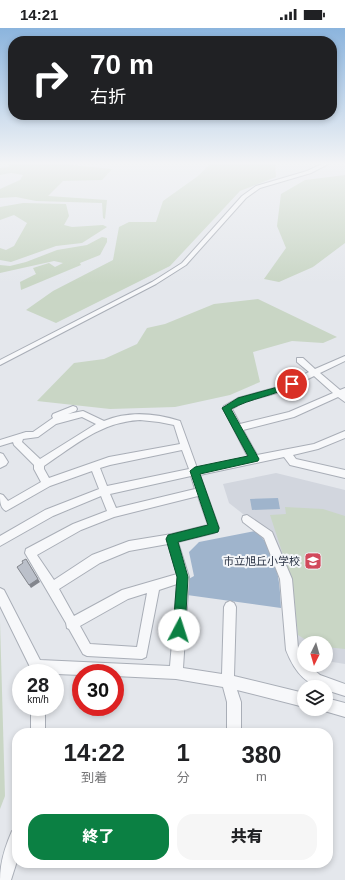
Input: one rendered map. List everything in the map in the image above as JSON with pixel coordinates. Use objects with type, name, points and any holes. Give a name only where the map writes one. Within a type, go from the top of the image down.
[{"type":"street","points":[[0,363],[154,283],[184,264],[239,203]]},
{"type":"street","points":[[254,459],[227,408],[241,400],[281,389],[313,372],[345,358]]},
{"type":"street","points":[[300,360],[343,395]]},
{"type":"street","points":[[237,428],[291,415],[343,395]]},
{"type":"street","points":[[47,483],[39,469],[39,464],[17,443],[22,436],[52,417],[73,409]]},
{"type":"street","points":[[0,443],[22,436],[35,435],[54,421],[83,414],[103,424]]},
{"type":"street","points":[[39,464],[103,424],[127,418],[164,419],[177,424],[195,471],[214,528],[172,539],[129,546],[96,559],[52,587]]},
{"type":"street","points":[[0,541],[49,513],[103,490],[315,447],[345,434]]},
{"type":"street","points":[[0,498],[6,507],[47,483],[109,461],[185,446]]},
{"type":"street","points":[[286,453],[293,462],[344,471]]},
{"type":"street","points":[[0,457],[3,462],[0,464]]},
{"type":"street","points":[[95,467],[112,513]]},
{"type":"street","points":[[154,586],[142,653],[87,650],[71,624],[52,587],[30,553],[77,527],[112,513],[202,491]]},
{"type":"street","points":[[247,519],[268,535],[286,580],[292,650],[303,669],[316,680],[345,690]]},
{"type":"street","points":[[172,539],[183,577],[176,672]]},
{"type":"street","points":[[71,624],[126,594],[183,577]]},
{"type":"street","points":[[0,594],[34,664]]},
{"type":"street","points":[[230,607],[228,681],[234,702],[234,728]]},
{"type":"street","points":[[64,670],[176,672],[228,681],[297,698]]},
{"type":"street","points":[[333,707],[345,710]]},
{"type":"street","points":[[38,716],[38,728]]},
{"type":"street","points":[[3,880],[12,852]]},
{"type":"shaded area","name":"市立旭丘小学校","points":[[276,473],[345,490],[345,664],[333,662],[333,636],[297,636],[297,642],[294,637],[271,536],[229,503],[223,484]]},
{"type":"green space","points":[[23,203],[66,204],[69,216],[64,225],[72,227],[103,225],[107,227],[82,243],[56,246],[11,262],[0,260],[0,248],[6,250],[14,246],[27,223],[14,215],[0,220],[0,207]]},
{"type":"green space","points":[[94,203],[107,203],[105,219],[103,218],[102,203]]},
{"type":"green space","points":[[162,203],[229,203],[170,266],[56,323],[26,310],[53,291],[113,260],[119,227],[129,222],[156,222]]},
{"type":"green space","points":[[280,203],[345,203],[345,243],[313,267],[279,282],[264,279],[286,248],[277,226]]},
{"type":"green space","points":[[102,237],[107,238],[107,242],[100,255],[80,263],[81,265],[21,290],[20,282],[36,274],[33,268],[49,263],[55,267],[63,263],[54,261],[0,273],[0,265],[10,266],[26,262],[57,250],[87,245]]},
{"type":"green space","points":[[258,299],[337,337],[323,343],[292,341],[253,352],[260,382],[230,395],[175,407],[110,409],[37,401],[74,363],[104,359],[137,344],[147,328],[165,324],[214,304]]},
{"type":"green space","points":[[285,507],[323,509],[345,516],[345,649],[333,648],[333,636],[298,635],[293,585],[270,515],[286,514]]},
{"type":"green space","points":[[0,621],[5,796],[0,809]]},
{"type":"water","points":[[278,498],[280,509],[252,510],[250,499]]},
{"type":"water","points":[[255,531],[262,538],[273,556],[280,587],[281,608],[187,595],[185,581],[194,576],[189,552],[199,542]]},
{"type":"building","points":[[26,559],[38,579],[29,585],[17,567]]},
{"type":"place","name":"市立旭丘小学校","points":[[313,561]]},
{"type":"route","points":[[179,630],[183,577],[172,539],[214,528],[195,471],[254,459],[227,408],[241,400],[281,389],[292,384]]}]
